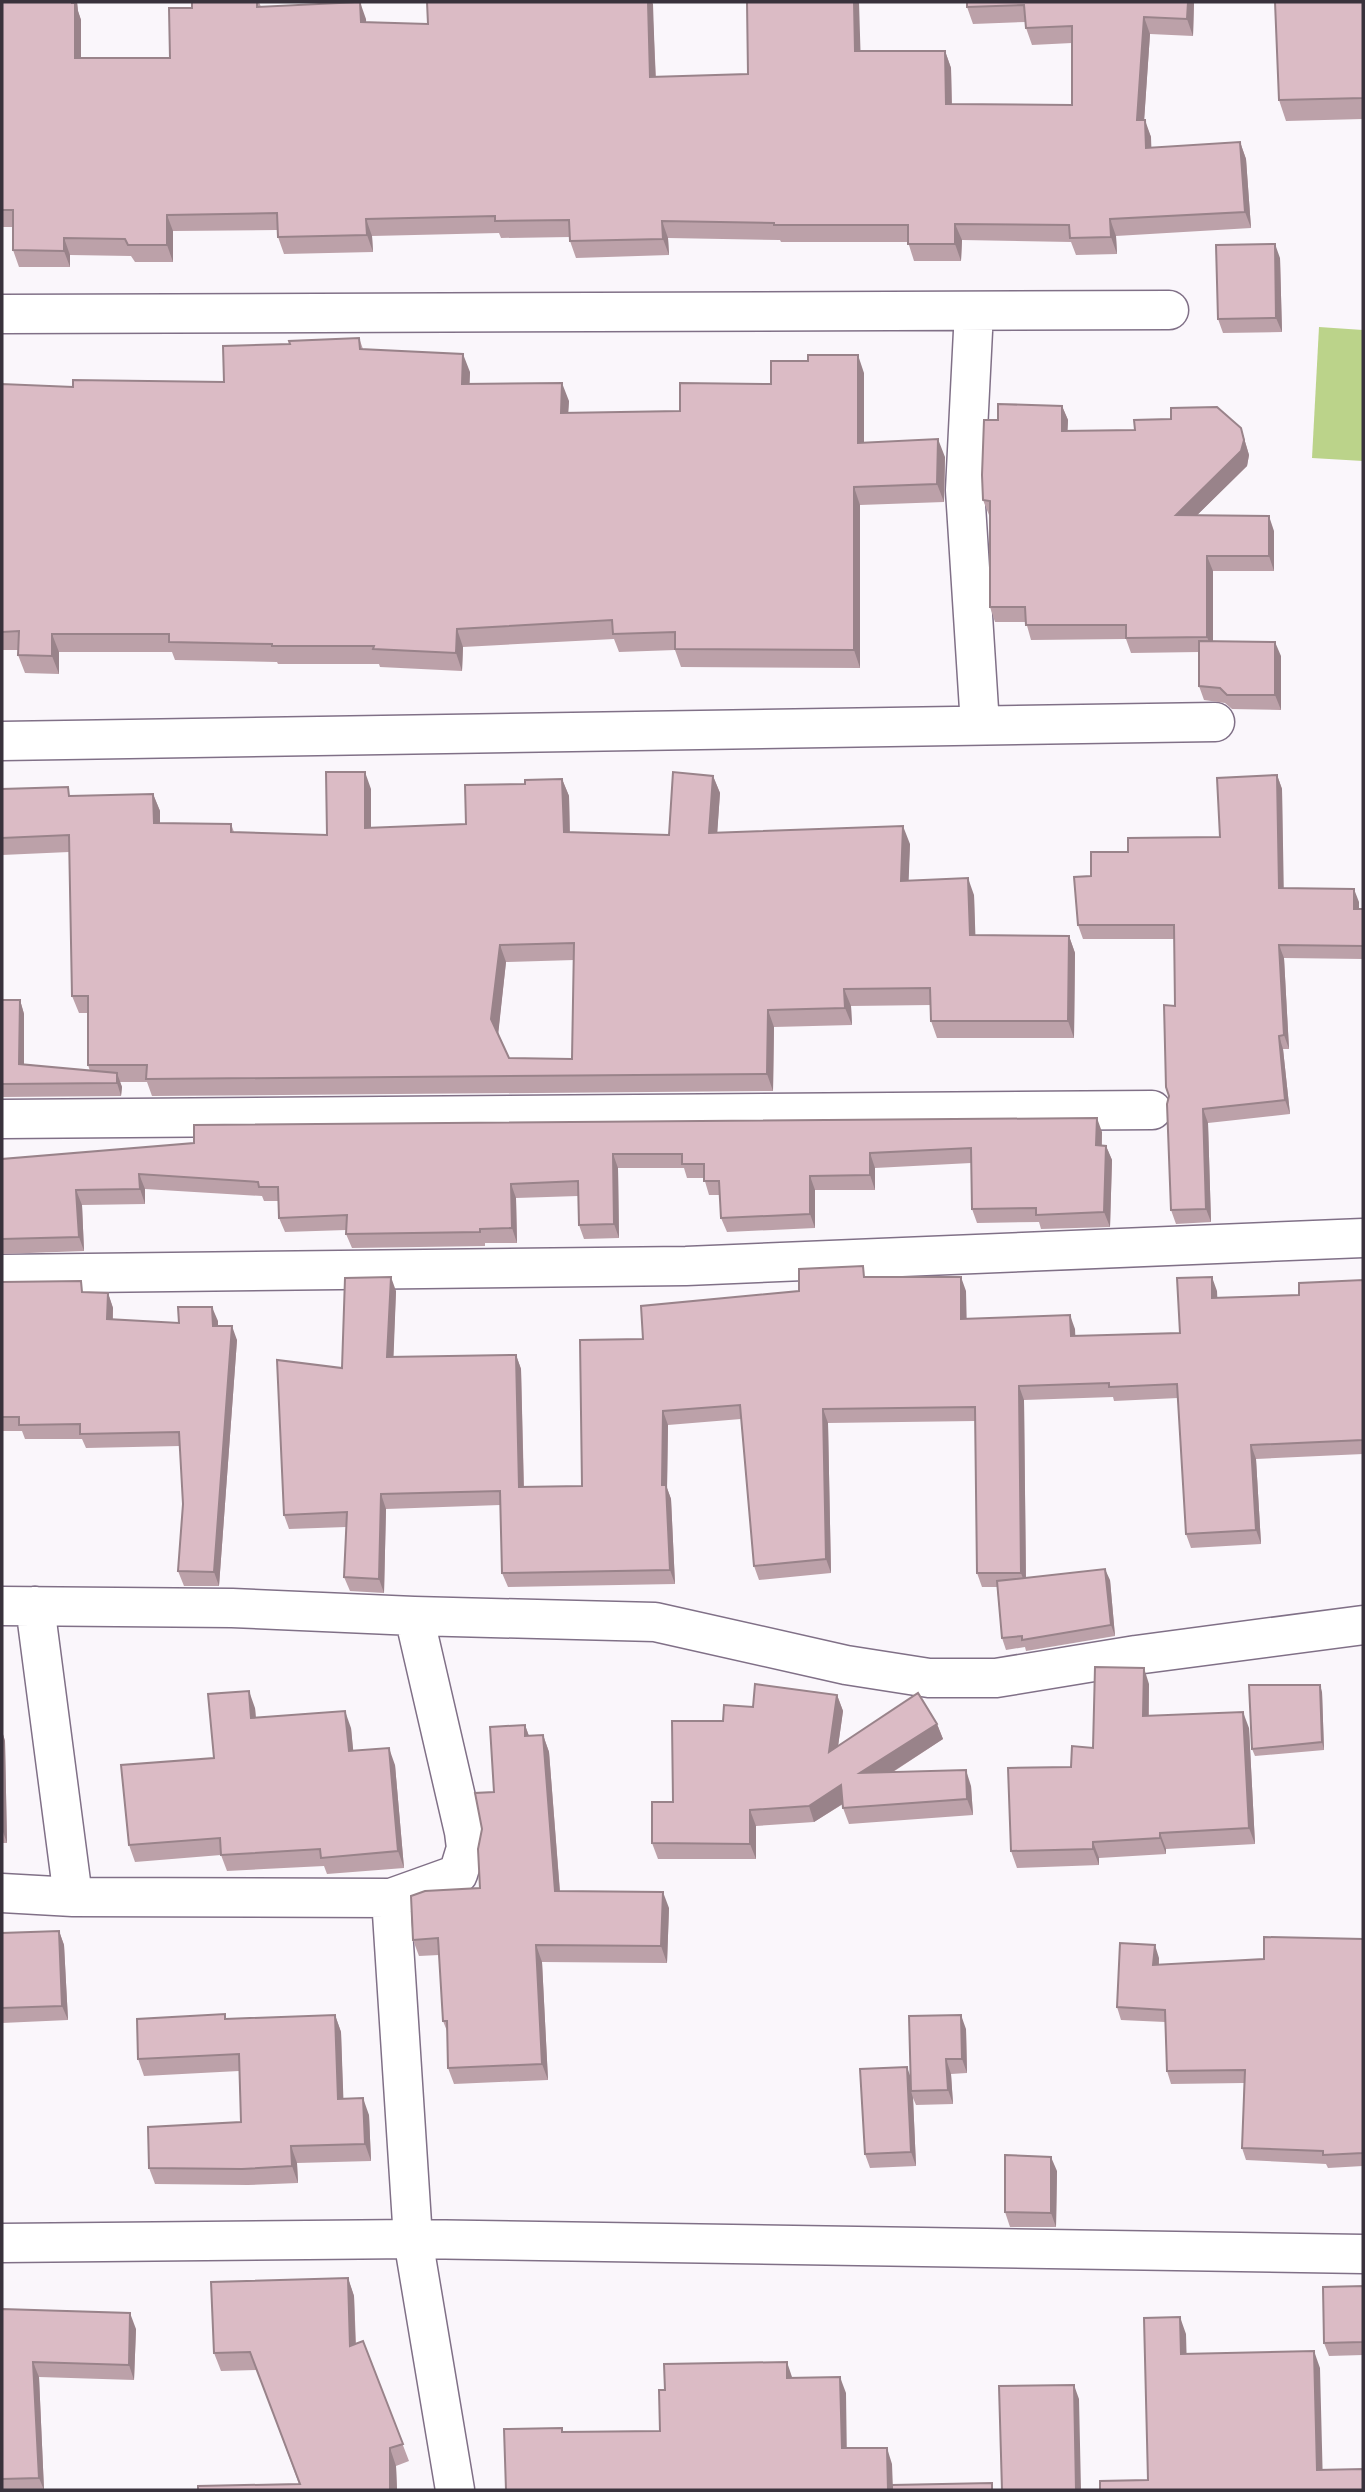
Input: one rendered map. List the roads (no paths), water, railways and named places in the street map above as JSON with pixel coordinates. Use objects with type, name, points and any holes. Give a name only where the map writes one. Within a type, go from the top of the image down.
[{"type":"street","points":[[2,314],[1168,310]]},
{"type":"street","points":[[974,311],[965,490],[980,725]]},
{"type":"street","points":[[2,741],[1215,722]]},
{"type":"street","points":[[2,1119],[1152,1110]]},
{"type":"street","points":[[2,1274],[686,1266],[1363,1238]]},
{"type":"street","points":[[73,1897],[18,1606],[232,1608],[655,1622],[846,1665],[929,1678],[996,1678],[1136,1655],[1363,1625]]},
{"type":"street","points":[[2,1893],[73,1897],[391,1898],[458,1874],[466,1848],[464,1832],[414,1616]]},
{"type":"street","points":[[391,1898],[413,2239],[455,2490]]},
{"type":"street","points":[[2,2243],[413,2239],[1363,2254]]}]
